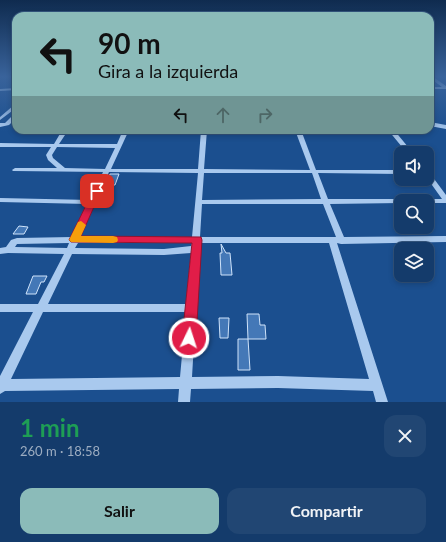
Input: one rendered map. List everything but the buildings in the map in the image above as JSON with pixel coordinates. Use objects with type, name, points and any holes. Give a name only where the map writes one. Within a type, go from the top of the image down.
[{"type":"street","points":[[0,119],[12,109]]},
{"type":"street","points":[[0,125],[7,124],[12,120]]},
{"type":"street","points":[[434,124],[446,127]]},
{"type":"street","points":[[62,170],[50,159],[49,155],[63,134]]},
{"type":"street","points":[[124,134],[75,240],[1,386],[278,382],[377,385]]},
{"type":"street","points":[[184,402],[204,134]]},
{"type":"street","points":[[300,134],[326,201],[382,402]]},
{"type":"street","points":[[394,134],[404,146]]},
{"type":"street","points":[[0,145],[119,146]]},
{"type":"street","points":[[15,170],[394,172]]},
{"type":"street","points":[[434,183],[446,200]]},
{"type":"street","points":[[0,200],[92,202]]},
{"type":"street","points":[[199,202],[446,200]]},
{"type":"street","points":[[4,251],[17,241],[336,241],[446,239]]},
{"type":"street","points":[[4,251],[164,252],[196,249]]},
{"type":"street","points":[[0,308],[191,308]]},
{"type":"slow traffic","points":[[81,225],[75,240],[113,240]]},
{"type":"route","points":[[97,191],[75,240],[197,240],[189,338]]}]
